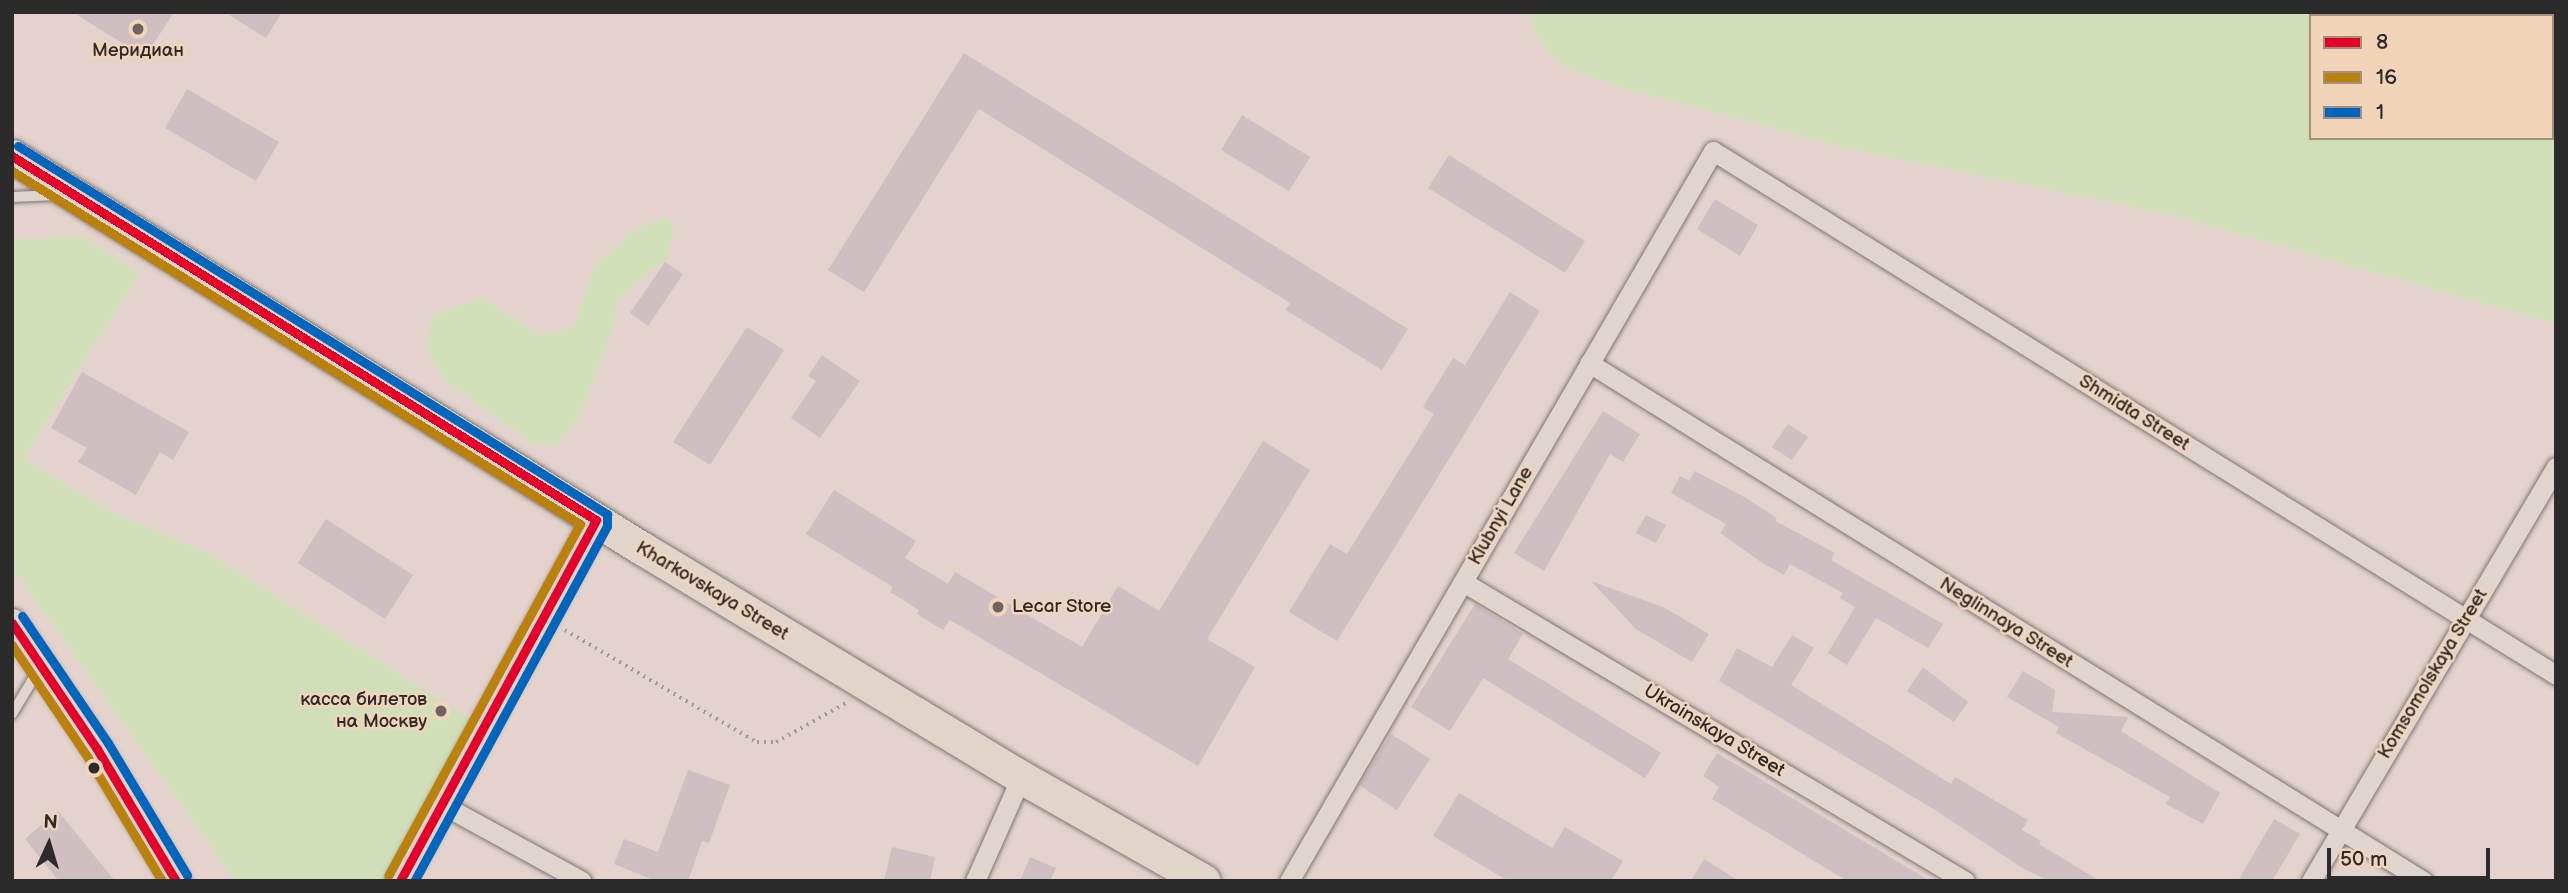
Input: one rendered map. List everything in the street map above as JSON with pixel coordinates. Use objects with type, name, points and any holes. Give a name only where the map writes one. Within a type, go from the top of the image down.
[{"type":"highway","name":"Kharkovskaya Street","points":[[12,156],[69,195],[596,520],[1021,777],[1204,881]]},
{"type":"main road","points":[[400,881],[596,520]]},
{"type":"main road","points":[[12,623],[176,881]]},
{"type":"street","name":"Klubnyi Lane","points":[[1289,881],[1713,151]]},
{"type":"street","name":"Shmidta Street","points":[[1713,151],[2556,675]]},
{"type":"street","name":"Neglinnaya Street","points":[[1590,363],[2423,881]]},
{"type":"street","name":"Komsomolskaya Street","points":[[2311,881],[2556,467]]},
{"type":"street","name":"Ukrainskaya Street","points":[[1463,582],[1965,881]]},
{"type":"street","points":[[975,881],[1021,777]]},
{"type":"street","points":[[443,805],[582,881]]},
{"type":"lane","points":[[12,197],[69,195]]},
{"type":"lane","points":[[12,714],[41,666]]},
{"type":"path","points":[[542,617],[757,742],[776,742],[873,688]]},
{"type":"green space","points":[[1531,12],[2556,12],[2556,324],[2168,214],[1858,151],[1620,87],[1559,65],[1534,32]]},
{"type":"green space","points":[[663,217],[676,225],[666,260],[618,299],[613,329],[588,397],[572,429],[553,447],[532,443],[447,382],[432,363],[427,342],[432,317],[481,296],[540,335],[573,327],[595,264],[635,230]]},
{"type":"green space","points":[[82,236],[140,273],[24,458],[112,512],[207,552],[482,726],[400,881],[235,881],[12,568],[12,240]]},
{"type":"building","points":[[72,12],[174,12],[145,57]]},
{"type":"building","points":[[224,12],[282,12],[266,38]]},
{"type":"building","points":[[964,53],[1408,329],[1382,370],[1286,310],[1290,303],[979,109],[864,292],[828,270]]},
{"type":"building","points":[[187,89],[279,142],[256,181],[165,128]]},
{"type":"building","points":[[1242,115],[1310,157],[1289,191],[1221,150]]},
{"type":"building","points":[[1449,155],[1585,241],[1565,273],[1428,188]]},
{"type":"building","points":[[1715,199],[1758,225],[1740,256],[1697,229]]},
{"type":"building","points":[[665,262],[683,274],[648,326],[630,313]]},
{"type":"building","points":[[1510,292],[1540,311],[1337,641],[1289,612],[1330,544],[1347,554],[1434,414],[1423,407],[1453,358],[1465,365]]},
{"type":"building","points":[[747,327],[784,350],[710,465],[673,442]]},
{"type":"building","points":[[822,355],[860,381],[820,438],[791,418],[816,381],[808,376]]},
{"type":"building","points":[[82,372],[189,432],[173,460],[160,452],[136,495],[78,462],[87,448],[51,428]]},
{"type":"building","points":[[1603,411],[1640,434],[1623,462],[1610,454],[1544,571],[1514,553]]},
{"type":"building","points":[[1788,424],[1808,437],[1792,460],[1772,447]]},
{"type":"building","points":[[1263,441],[1310,470],[1207,639],[1255,667],[1198,766],[950,620],[943,630],[917,614],[919,610],[890,592],[893,587],[806,534],[834,490],[916,541],[905,558],[948,584],[955,572],[1082,647],[1118,586],[1159,611]]},
{"type":"building","points":[[1695,471],[1744,497],[1777,518],[1775,521],[1835,553],[1831,560],[1943,624],[1928,648],[1876,618],[1847,665],[1828,653],[1855,607],[1840,598],[1843,593],[1790,564],[1784,575],[1761,562],[1720,533],[1726,524],[1671,493],[1680,476],[1689,481]]},
{"type":"building","points":[[1646,515],[1666,525],[1656,543],[1636,533]]},
{"type":"building","points":[[326,519],[413,575],[385,619],[298,563]]},
{"type":"building","points":[[1591,581],[1665,608],[1709,634],[1692,662],[1636,629]]},
{"type":"building","points":[[1475,604],[1523,634],[1508,659],[1661,753],[1645,778],[1483,678],[1450,731],[1411,707]]},
{"type":"building","points":[[1792,635],[1814,648],[1791,685],[1951,784],[1955,777],[2028,820],[2022,830],[2041,841],[2039,844],[2100,881],[2049,881],[2024,869],[1935,810],[1719,681],[1737,648],[1772,667]]},
{"type":"building","points":[[1923,667],[1968,702],[1954,722],[1907,691]]},
{"type":"building","points":[[2023,671],[2055,690],[2052,712],[2128,717],[2121,731],[2220,793],[2203,824],[2166,804],[2170,797],[2056,733],[2059,727],[2007,697]]},
{"type":"building","points":[[1391,734],[1430,759],[1397,810],[1359,785]]},
{"type":"building","points":[[1717,753],[1930,881],[1847,881],[1712,799],[1719,787],[1703,776]]},
{"type":"building","points":[[688,770],[730,785],[709,843],[702,841],[688,881],[656,881],[614,864],[624,839],[658,852]]},
{"type":"building","points":[[1459,793],[1552,848],[1565,827],[1623,861],[1611,881],[1508,881],[1433,836]]},
{"type":"building","points":[[58,811],[115,881],[59,881],[25,839]]},
{"type":"building","points":[[2274,819],[2300,834],[2272,881],[2238,881]]},
{"type":"building","points":[[892,847],[935,857],[930,881],[884,881]]},
{"type":"building","points":[[1030,857],[1056,868],[1050,881],[1020,881]]},
{"type":"building","points":[[1704,859],[1739,881],[1691,881]]},
{"type":"transit line","name":"1","points":[[18,146],[607,514],[607,526],[414,881]]},
{"type":"transit line","name":"8","points":[[12,156],[596,520],[400,881]]},
{"type":"transit line","name":"16","points":[[12,171],[580,524],[389,875]]},
{"type":"transit line","name":"1","points":[[22,616],[108,743],[187,875]]},
{"type":"transit line","name":"8","points":[[12,623],[97,749],[176,881]]},
{"type":"transit line","name":"16","points":[[12,645],[87,756],[162,881]]},
{"type":"place","name":"Меридиан","points":[[138,29]]},
{"type":"place","name":"Lecar Store","points":[[998,607]]},
{"type":"place","name":"касса билетов на Москву","points":[[441,711]]}]
